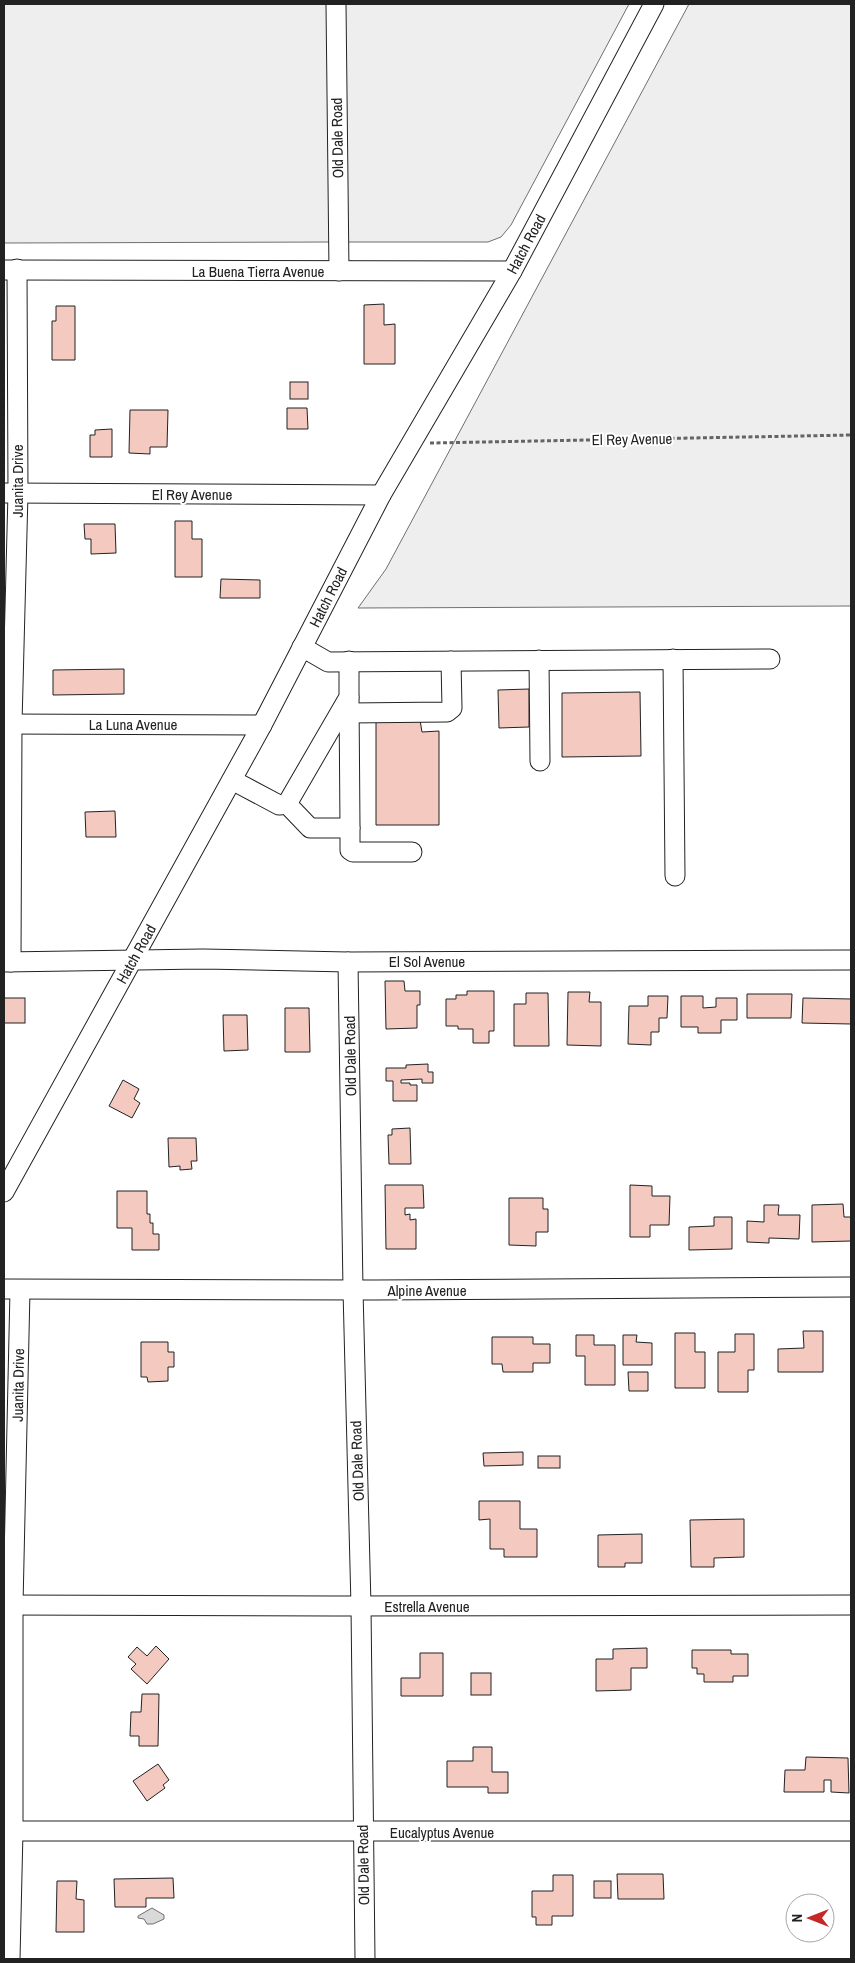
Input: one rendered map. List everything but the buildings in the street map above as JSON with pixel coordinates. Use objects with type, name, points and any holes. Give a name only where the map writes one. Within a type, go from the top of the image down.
[{"type":"street","name":"Old Dale Road","points":[[336,4],[339,271]]},
{"type":"street","name":"Hatch Road","points":[[4,1192],[262,725],[380,495],[512,271],[654,4]]},
{"type":"street","name":"La Buena Tierra Avenue","points":[[10,270],[512,271]]},
{"type":"street","name":"Juanita Drive","points":[[8,962],[8,724],[11,493],[10,270]]},
{"type":"street","name":"El Rey Avenue","points":[[11,493],[380,495]]},
{"type":"street","points":[[302,647],[328,662],[770,658]]},
{"type":"street","points":[[673,659],[676,876]]},
{"type":"street","points":[[539,660],[540,761]]},
{"type":"street","points":[[349,661],[350,850],[353,852],[412,852]]},
{"type":"street","points":[[350,705],[447,712],[452,708],[451,661]]},
{"type":"street","points":[[287,804],[350,705]]},
{"type":"street","name":"La Luna Avenue","points":[[8,724],[262,725]]},
{"type":"street","points":[[232,780],[279,805],[287,804]]},
{"type":"street","points":[[287,804],[310,828],[350,828]]},
{"type":"street","name":"El Sol Avenue","points":[[8,962],[202,959],[348,962],[851,960]]},
{"type":"street","name":"Old Dale Road","points":[[348,962],[353,1290],[361,1606],[362,1832],[365,1959]]},
{"type":"street","name":"Alpine Avenue","points":[[12,1289],[851,1288]]},
{"type":"street","name":"Juanita Drive","points":[[10,1959],[8,1604],[12,1289]]},
{"type":"street","name":"Estrella Avenue","points":[[8,1604],[361,1606],[851,1605]]},
{"type":"street","name":"Eucalyptus Avenue","points":[[8,1831],[851,1831]]},
{"type":"path","name":"El Rey Avenue","points":[[412,443],[851,435]]},
{"type":"shaded area","points":[[4,4],[330,4],[333,242],[4,243]]},
{"type":"shaded area","points":[[342,4],[629,4],[511,225],[501,237],[488,242],[345,242]]},
{"type":"shaded area","points":[[689,4],[851,4],[851,606],[358,608],[386,569]]},
{"type":"shaded area","points":[[152,1908],[164,1915],[164,1919],[153,1924],[147,1924],[144,1919],[138,1918],[138,1916]]}]
